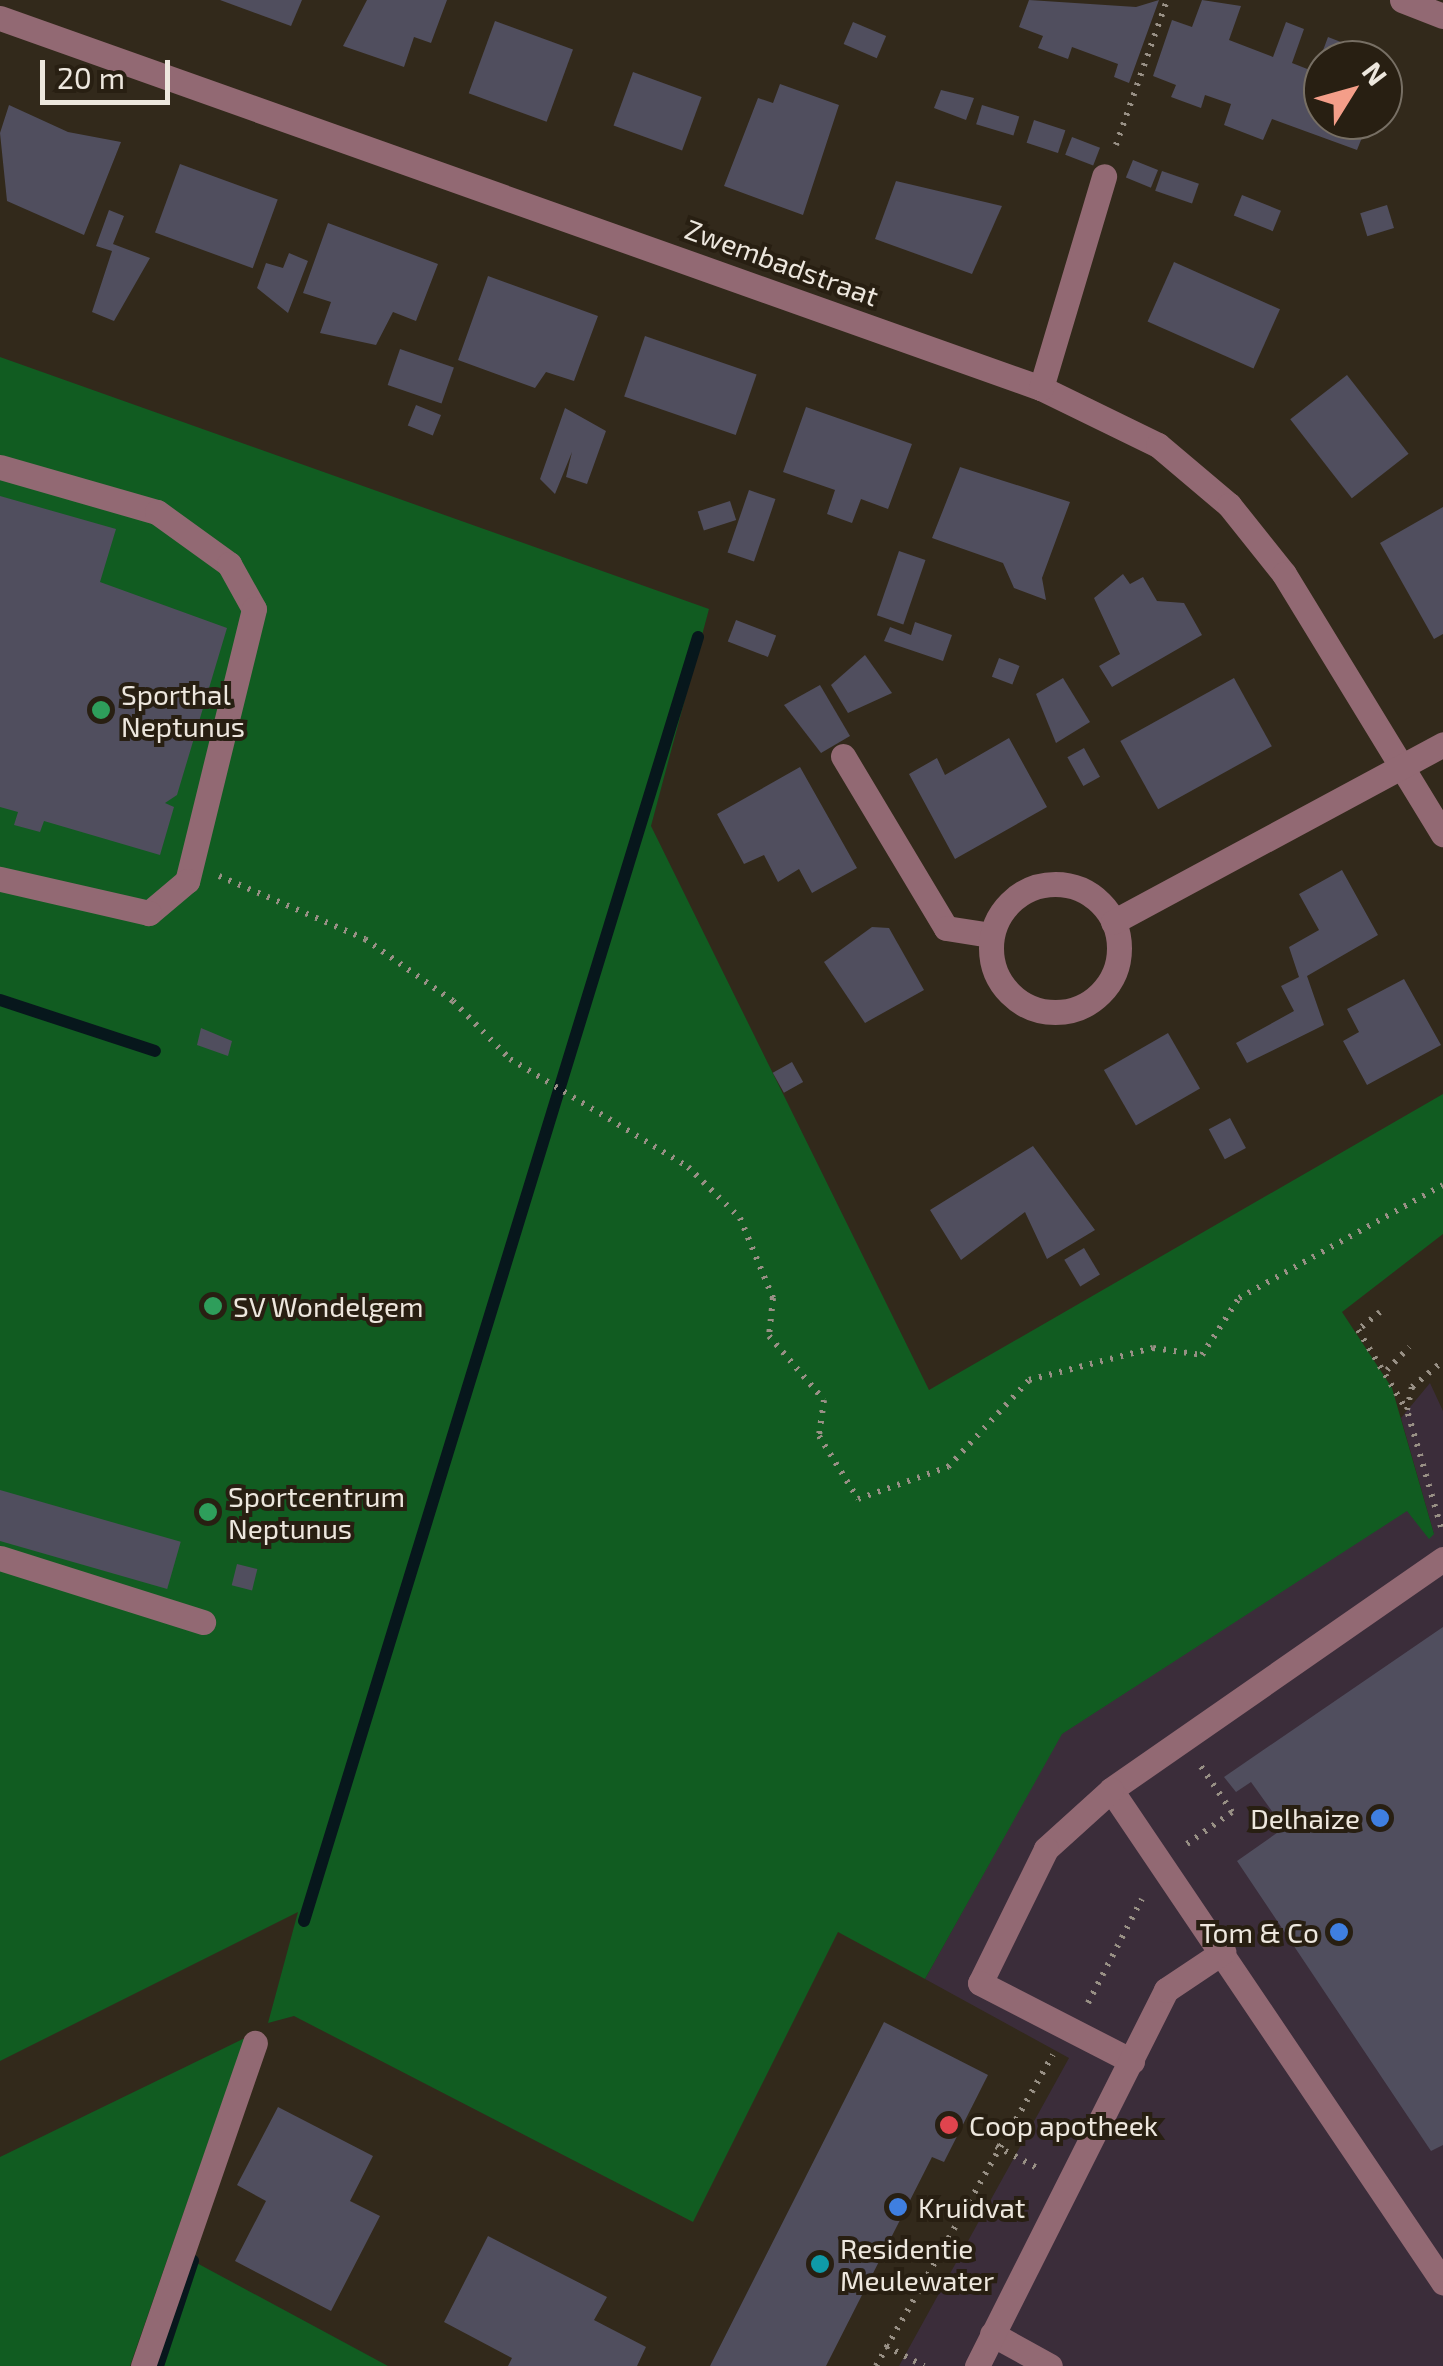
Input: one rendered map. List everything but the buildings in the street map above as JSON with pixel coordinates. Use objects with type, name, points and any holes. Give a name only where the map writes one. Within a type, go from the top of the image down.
[{"type":"street","points":[[1402,0],[1443,16]]},
{"type":"street","name":"Zwembadstraat","points":[[0,18],[1041,388],[1158,445],[1229,505],[1284,574],[1403,761],[1443,834]]},
{"type":"street","points":[[1041,388],[1104,176]]},
{"type":"street","points":[[0,466],[157,512],[229,564],[254,609],[188,881],[149,913],[0,879]]},
{"type":"street","points":[[1113,922],[1403,761],[1443,744]]},
{"type":"street","points":[[843,756],[946,928],[991,935]]},
{"type":"street","points":[[1048,884],[1083,890],[1113,922],[1114,972],[1070,1011],[1041,1012],[1004,988],[991,935],[1012,898],[1048,884]]},
{"type":"street","points":[[0,1558],[203,1622]]},
{"type":"street","points":[[1132,2061],[980,1983],[1046,1849],[1110,1790],[1443,1559]]},
{"type":"street","points":[[1110,1790],[1443,2282]]},
{"type":"street","points":[[977,2366],[1166,1990],[1223,1952]]},
{"type":"street","points":[[143,2366],[255,2043]]},
{"type":"street","points":[[992,2334],[1050,2366]]},
{"type":"path","points":[[1104,176],[1167,0]]},
{"type":"path","points":[[191,864],[365,939],[552,1084],[688,1166],[740,1218],[774,1298],[770,1336],[824,1400],[819,1436],[858,1499],[948,1466],[1030,1380],[1154,1348],[1202,1355],[1239,1298],[1443,1184]]},
{"type":"path","points":[[1380,1312],[1358,1330],[1387,1370],[1407,1410],[1443,1533]]},
{"type":"path","points":[[1387,1370],[1409,1347]]},
{"type":"path","points":[[1407,1410],[1412,1387],[1443,1361]]},
{"type":"path","points":[[876,2366],[996,2146],[1074,2031],[1161,1862],[1232,1812],[1183,1740]]},
{"type":"path","points":[[996,2146],[1067,2184]]},
{"type":"path","points":[[886,2346],[924,2366]]},
{"type":"shaded area","points":[[1430,1383],[1443,1411],[1443,2366],[899,2366],[1069,2058],[925,1979],[1061,1734],[1407,1510],[1434,1534],[1401,1418]]},
{"type":"green space","points":[[0,357],[709,609],[651,826],[929,1390],[1443,1094],[1443,1234],[1342,1312],[1392,1388],[1434,1534],[1429,1539],[1407,1511],[1062,1734],[925,1979],[838,1932],[693,2222],[294,2016],[268,2023],[298,1912],[0,2061]]},
{"type":"green space","points":[[245,2038],[130,2366],[0,2366],[0,2157]]},
{"type":"green space","points":[[193,2261],[388,2366],[158,2366]]},
{"type":"waterway","points":[[304,1921],[698,637]]},
{"type":"waterway","points":[[0,1000],[155,1051]]},
{"type":"waterway","points":[[158,2366],[193,2261]]},
{"type":"place","name":"Sporthal Neptunus","points":[[101,710]]},
{"type":"place","name":"SV Wondelgem","points":[[213,1306]]},
{"type":"place","name":"Sportcentrum Neptunus","points":[[208,1512]]},
{"type":"place","name":"Delhaize","points":[[1380,1818]]},
{"type":"place","name":"Tom & Co","points":[[1339,1932]]},
{"type":"place","name":"Coop apotheek","points":[[949,2125]]},
{"type":"place","name":"Kruidvat","points":[[898,2207]]},
{"type":"place","name":"Residentie Meulewater","points":[[820,2264]]}]
